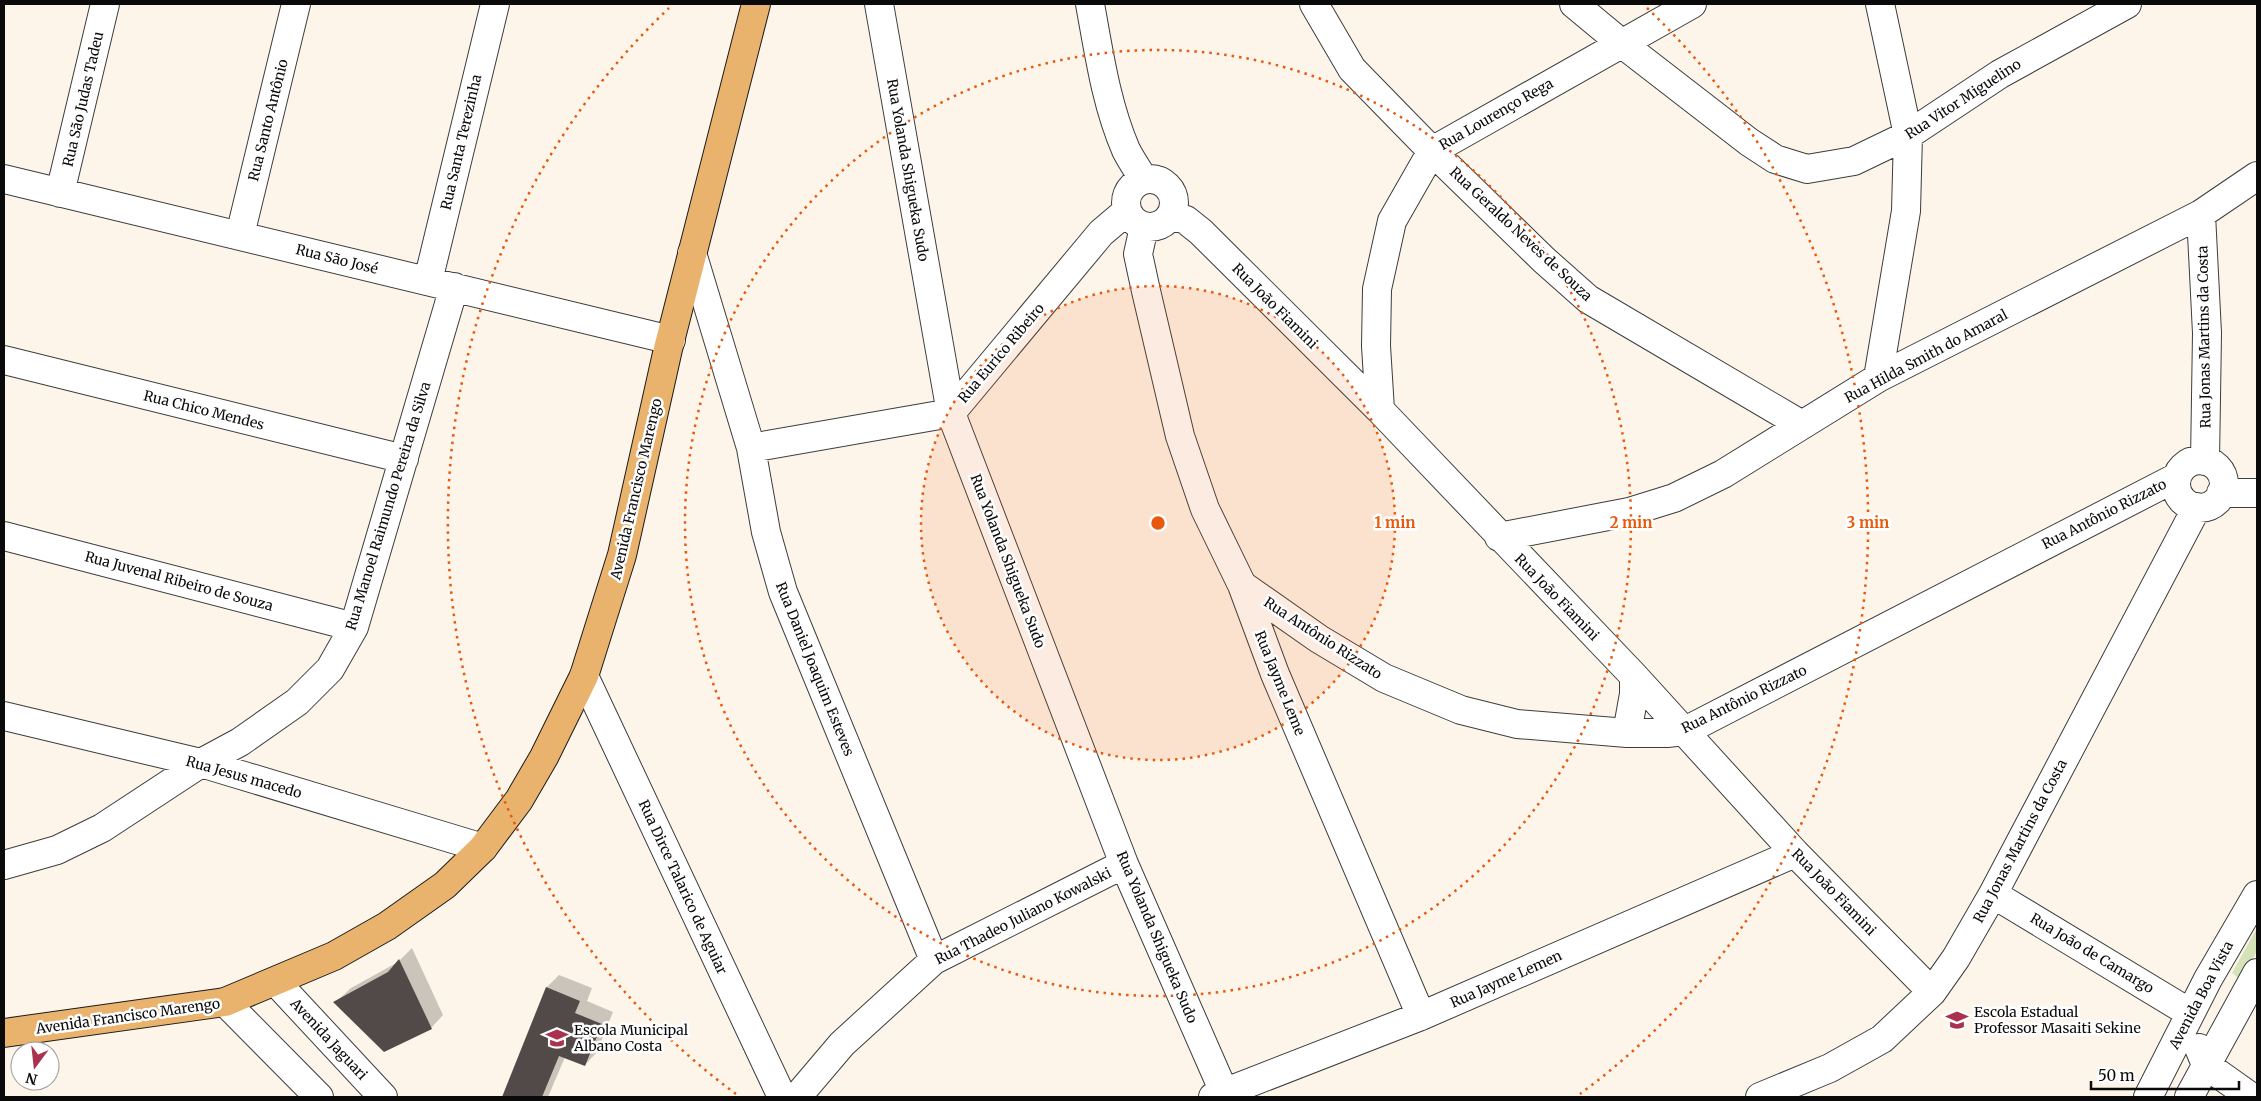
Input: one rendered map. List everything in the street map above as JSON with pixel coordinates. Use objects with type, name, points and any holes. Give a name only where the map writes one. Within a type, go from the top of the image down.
[{"type":"main road","name":"Avenida Francisco Marengo","points":[[4,1033],[225,1002],[334,956],[387,926],[445,885],[483,848],[518,800],[544,757],[584,676],[622,555],[692,253],[756,4]]},
{"type":"street","name":"Rua São Judas Tadeu","points":[[60,193],[106,4]]},
{"type":"street","name":"Rua Santo Antônio","points":[[240,235],[296,4]]},
{"type":"street","name":"Rua Santa Terezinha","points":[[441,284],[495,4]]},
{"type":"street","name":"Rua Yolanda Shigueka Sudo","points":[[879,4],[951,413],[1124,864],[1219,1094]]},
{"type":"street","points":[[1090,4],[1103,75],[1116,122],[1127,152],[1144,180]]},
{"type":"street","name":"Rua Geraldo Neves de Souza","points":[[1314,4],[1352,68],[1432,151],[1544,260],[1588,299],[1802,425]]},
{"type":"street","name":"Rua Vitor Miguelino","points":[[1574,4],[1620,43],[1749,142],[1775,159],[1806,169],[1854,160],[1908,136],[2000,74],[2127,4]]},
{"type":"street","name":"Rua Lourenço Rega","points":[[1380,410],[1376,346],[1377,289],[1392,221],[1432,151],[1692,4]]},
{"type":"street","points":[[1878,378],[1906,211],[1908,136],[1880,4]]},
{"type":"street","name":"Rua Hilda Smith do Amaral","points":[[1500,537],[1629,512],[1674,498],[1723,474],[1878,378],[2202,214],[2257,176]]},
{"type":"street","name":"Rua São José","points":[[4,178],[671,340]]},
{"type":"street","points":[[1152,179],[1166,186],[1174,200],[1171,215],[1160,225],[1135,219],[1127,196],[1131,189],[1144,180],[1152,179]]},
{"type":"street","name":"Rua Jonas Martins da Costa","points":[[2202,214],[2206,333],[2205,460]]},
{"type":"street","name":"Rua João Fiamini","points":[[1171,215],[1186,220],[1201,232],[1380,410],[1634,676],[1796,853],[1932,992]]},
{"type":"street","name":"Rua Eurico Ribeiro","points":[[751,448],[951,413],[1101,233],[1135,219]]},
{"type":"street","name":"Rua Jayme Leme","points":[[1135,219],[1138,254],[1180,436],[1205,509],[1242,586],[1275,674],[1422,1016]]},
{"type":"street","name":"Rua Daniel Joaquim Esteves","points":[[692,253],[751,448],[766,532],[783,592],[934,960]]},
{"type":"street","name":"Rua Manoel Raimundo Pereira da Silva","points":[[4,865],[57,850],[102,828],[201,763],[240,742],[297,702],[330,669],[354,627],[404,460],[441,284]]},
{"type":"street","name":"Rua Chico Mendes","points":[[4,360],[404,460]]},
{"type":"street","points":[[2205,460],[2214,465],[2222,475],[2223,488],[2210,505],[2190,506],[2180,497],[2177,491],[2177,477],[2180,470],[2191,462],[2205,460]]},
{"type":"street","name":"Rua Antônio Rizzato","points":[[1242,586],[1319,639],[1384,678],[1461,710],[1517,724],[1627,733],[1668,733],[1685,731],[2177,477]]},
{"type":"street","points":[[2221,493],[2257,493]]},
{"type":"street","name":"Rua Jonas Martins da Costa","points":[[1760,1097],[1830,1068],[1882,1039],[1932,992],[1956,958],[1993,894],[2197,507]]},
{"type":"street","name":"Rua Juvenal Ribeiro de Souza","points":[[4,536],[354,627]]},
{"type":"street","name":"Rua Dirce Talarico de Aguiar","points":[[584,676],[782,1097]]},
{"type":"street","points":[[1627,733],[1634,694],[1634,676]]},
{"type":"street","name":"Rua Jesus macedo","points":[[4,716],[201,763],[483,848]]},
{"type":"street","name":"Rua Jayme Lemen","points":[[1219,1094],[1422,1016],[1796,853]]},
{"type":"street","name":"Rua Thadeo Juliano Kowalski","points":[[797,1097],[842,1044],[934,960],[1124,864]]},
{"type":"street","name":"Rua João de Camargo","points":[[1993,894],[2196,1003]]},
{"type":"street","name":"Avenida Boa Vista","points":[[2148,1097],[2196,1003],[2257,895]]},
{"type":"street","points":[[2189,1097],[2206,1065],[2251,995],[2257,973]]},
{"type":"street","name":"Avenida Jaguari","points":[[276,982],[383,1097]]},
{"type":"street","points":[[2251,995],[2215,989],[2196,1003],[2200,1051],[2206,1065],[2251,1097]]},
{"type":"street","points":[[225,1002],[319,1097]]},
{"type":"green space","points":[[2257,928],[2257,951],[2241,980],[2232,973]]},
{"type":"building","points":[[399,959],[432,1029],[384,1052],[333,1002],[388,972]]},
{"type":"building","points":[[546,987],[580,1001],[575,1013],[602,1024],[585,1066],[559,1056],[542,1097],[502,1097]]},
{"type":"place","name":"Escola Estadual Professor Masaiti Sekine","points":[[1957,1020]]},
{"type":"place","name":"Escola Municipal Albano Costa","points":[[557,1038]]}]
